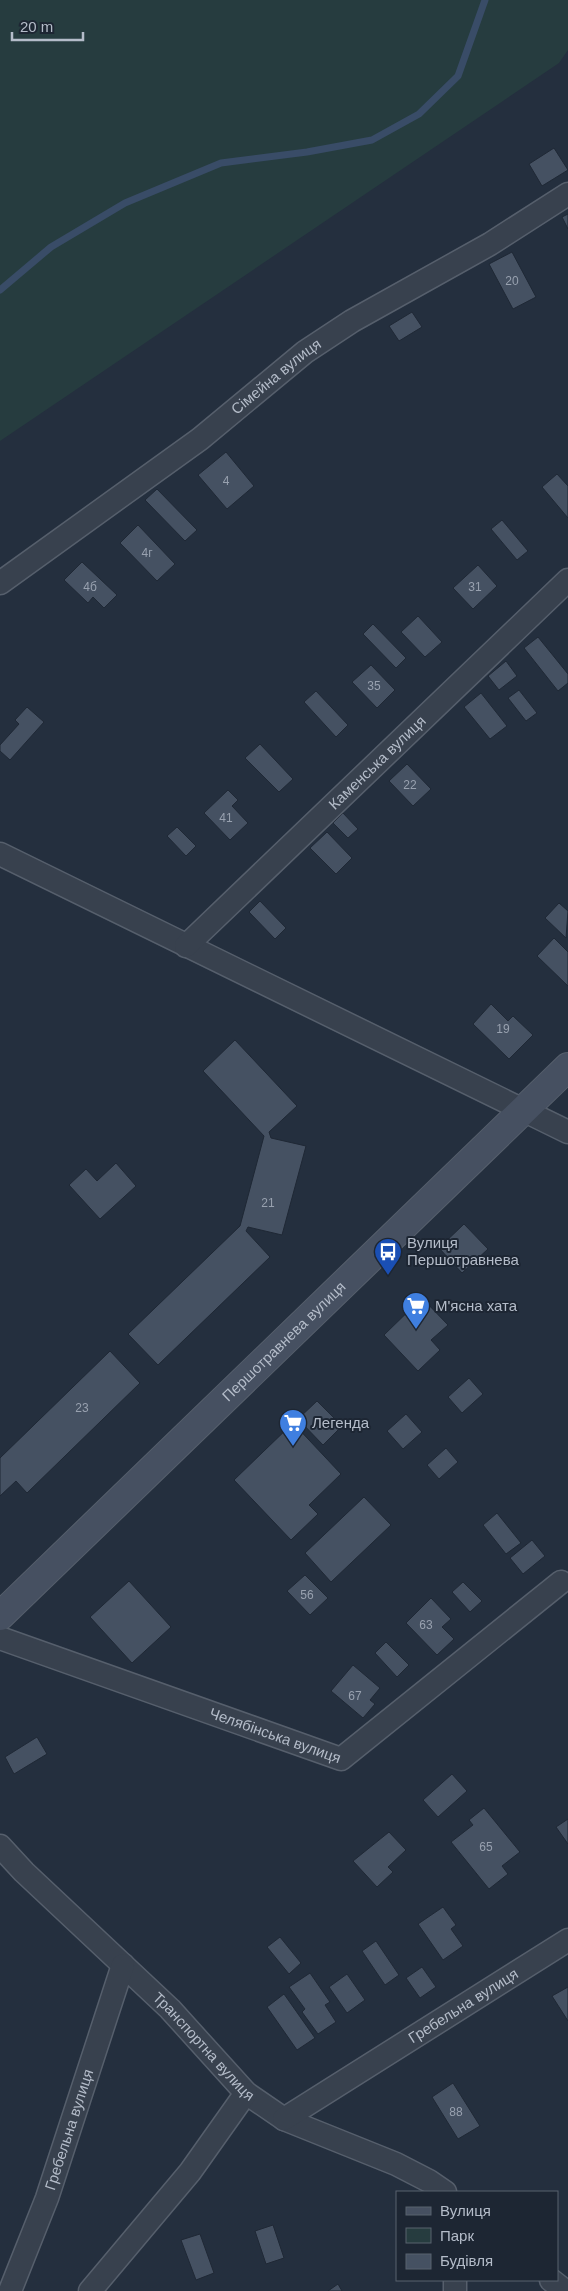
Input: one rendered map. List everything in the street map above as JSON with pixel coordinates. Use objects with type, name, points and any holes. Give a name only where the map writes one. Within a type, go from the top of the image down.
[{"type":"street","name":"Сімейна вулиця","points":[[0,583],[200,439],[305,352],[352,321],[490,244],[568,194]]},
{"type":"street","name":"Каменська вулиця","points":[[186,946],[568,580]]},
{"type":"street","points":[[0,854],[568,1132]]},
{"type":"street","name":"Першотравнева вулиця","points":[[0,1616],[568,1067]]},
{"type":"street","name":"Челябінська вулиця","points":[[0,1638],[341,1759],[561,1582]]},
{"type":"street","name":"Транспортна вулиця","points":[[0,1846],[24,1872],[170,2009],[246,2093],[284,2119],[396,2164],[429,2181],[444,2191]]},
{"type":"street","name":"Гребельна вулиця","points":[[284,2119],[568,1940]]},
{"type":"street","name":"Гребельна вулиця","points":[[10,2291],[47,2198],[124,1966]]},
{"type":"street","points":[[90,2291],[190,2172],[246,2093]]},
{"type":"street","points":[[552,2281],[564,2291]]},
{"type":"green space","points":[[0,0],[568,0],[568,50],[559,63],[0,441]]},
{"type":"building","points":[[554,148],[568,170],[542,186],[529,164]]},
{"type":"building","points":[[568,214],[568,229],[562,217]]},
{"type":"building","points":[[512,252],[536,297],[513,309],[489,264]]},
{"type":"building","points":[[412,312],[422,327],[399,341],[389,326]]},
{"type":"building","points":[[226,452],[254,486],[227,509],[198,475]]},
{"type":"building","points":[[557,474],[568,486],[568,518],[542,487]]},
{"type":"building","points":[[157,489],[197,530],[185,541],[145,500]]},
{"type":"building","points":[[502,520],[528,551],[517,560],[491,529]]},
{"type":"building","points":[[138,525],[175,564],[157,581],[120,543]]},
{"type":"building","points":[[82,562],[117,595],[104,608],[93,597],[88,603],[64,580]]},
{"type":"building","points":[[478,565],[497,586],[473,609],[453,588]]},
{"type":"building","points":[[418,616],[442,642],[425,657],[401,632]]},
{"type":"building","points":[[373,624],[406,658],[396,668],[363,634]]},
{"type":"building","points":[[538,637],[568,674],[568,683],[558,691],[524,648]]},
{"type":"building","points":[[506,661],[517,676],[499,690],[488,676]]},
{"type":"building","points":[[371,665],[395,690],[377,708],[352,682]]},
{"type":"building","points":[[519,690],[537,713],[526,721],[508,698]]},
{"type":"building","points":[[316,691],[348,725],[336,737],[304,702]]},
{"type":"building","points":[[481,693],[507,726],[490,739],[464,707]]},
{"type":"building","points":[[27,707],[44,722],[10,760],[0,751],[0,745],[19,724],[15,720]]},
{"type":"building","points":[[260,744],[293,779],[279,792],[245,758]]},
{"type":"building","points":[[407,764],[431,789],[413,806],[389,781]]},
{"type":"building","points":[[228,790],[238,800],[232,806],[248,823],[230,840],[204,813]]},
{"type":"building","points":[[343,813],[358,829],[348,838],[333,823]]},
{"type":"building","points":[[177,827],[196,846],[186,856],[167,836]]},
{"type":"building","points":[[327,832],[352,858],[336,874],[310,848]]},
{"type":"building","points":[[260,901],[286,928],[275,939],[249,912]]},
{"type":"building","points":[[559,903],[568,911],[566,938],[545,918]]},
{"type":"building","points":[[554,938],[568,952],[568,986],[537,956]]},
{"type":"building","points":[[491,1004],[508,1021],[513,1016],[533,1035],[509,1059],[473,1024]]},
{"type":"building","points":[[235,1040],[297,1106],[269,1132],[271,1138],[306,1146],[282,1235],[248,1227],[246,1231],[270,1257],[158,1365],[128,1334],[240,1226],[264,1136],[203,1071]]},
{"type":"building","points":[[116,1163],[136,1186],[100,1219],[69,1185],[86,1169],[97,1181]]},
{"type":"building","points":[[464,1224],[488,1249],[462,1273],[439,1248]]},
{"type":"building","points":[[422,1298],[448,1325],[431,1340],[440,1350],[418,1371],[384,1335]]},
{"type":"building","points":[[110,1351],[140,1383],[27,1493],[16,1481],[0,1496],[0,1458]]},
{"type":"building","points":[[469,1378],[483,1394],[462,1413],[448,1397]]},
{"type":"building","points":[[317,1401],[342,1426],[323,1445],[298,1419]]},
{"type":"building","points":[[406,1414],[422,1432],[403,1449],[387,1431]]},
{"type":"building","points":[[293,1423],[341,1474],[309,1505],[318,1514],[291,1540],[234,1480]]},
{"type":"building","points":[[446,1448],[458,1462],[439,1479],[427,1465]]},
{"type":"building","points":[[364,1497],[391,1525],[331,1582],[305,1553]]},
{"type":"building","points":[[497,1513],[521,1543],[506,1554],[483,1525]]},
{"type":"building","points":[[532,1540],[545,1556],[523,1574],[510,1558]]},
{"type":"building","points":[[305,1575],[328,1598],[310,1615],[287,1591]]},
{"type":"building","points":[[129,1581],[171,1627],[132,1663],[90,1617]]},
{"type":"building","points":[[463,1582],[482,1601],[470,1612],[452,1592]]},
{"type":"building","points":[[431,1598],[451,1619],[442,1627],[454,1639],[437,1655],[406,1623]]},
{"type":"building","points":[[386,1642],[409,1665],[397,1677],[375,1653]]},
{"type":"building","points":[[353,1665],[380,1688],[370,1700],[375,1704],[363,1718],[331,1691]]},
{"type":"building","points":[[37,1737],[47,1754],[14,1774],[5,1757]]},
{"type":"building","points":[[452,1774],[467,1791],[438,1817],[423,1800]]},
{"type":"building","points":[[484,1808],[520,1852],[502,1866],[508,1874],[489,1889],[451,1842],[473,1825],[469,1820]]},
{"type":"building","points":[[568,1819],[568,1844],[556,1827]]},
{"type":"building","points":[[389,1832],[406,1850],[388,1867],[393,1872],[377,1887],[353,1861]]},
{"type":"building","points":[[443,1907],[456,1925],[451,1929],[463,1946],[443,1960],[418,1924]]},
{"type":"building","points":[[280,1937],[301,1963],[289,1974],[267,1947]]},
{"type":"building","points":[[376,1941],[399,1975],[385,1985],[362,1951]]},
{"type":"building","points":[[422,1967],[436,1987],[420,1998],[406,1978]]},
{"type":"building","points":[[310,1973],[330,2002],[325,2005],[336,2022],[318,2034],[302,2012],[305,2009],[289,1987]]},
{"type":"building","points":[[347,1974],[365,2000],[347,2013],[329,1987]]},
{"type":"building","points":[[568,1987],[568,2021],[552,1996]]},
{"type":"building","points":[[284,1994],[315,2038],[297,2050],[267,2007]]},
{"type":"building","points":[[453,2083],[480,2126],[458,2139],[432,2097]]},
{"type":"building","points":[[273,2225],[284,2258],[266,2264],[255,2231]]},
{"type":"building","points":[[200,2234],[214,2273],[196,2280],[181,2240]]},
{"type":"building","points":[[338,2284],[342,2291],[328,2291]]},
{"type":"waterway","points":[[0,290],[51,247],[125,203],[221,163],[307,152],[372,140],[419,114],[458,76],[485,0]]},
{"type":"place","name":"Вулиця Першотравнева","points":[[388,1276]]},
{"type":"place","name":"М'ясна хата","points":[[416,1330]]},
{"type":"place","name":"Легенда","points":[[293,1447]]}]
